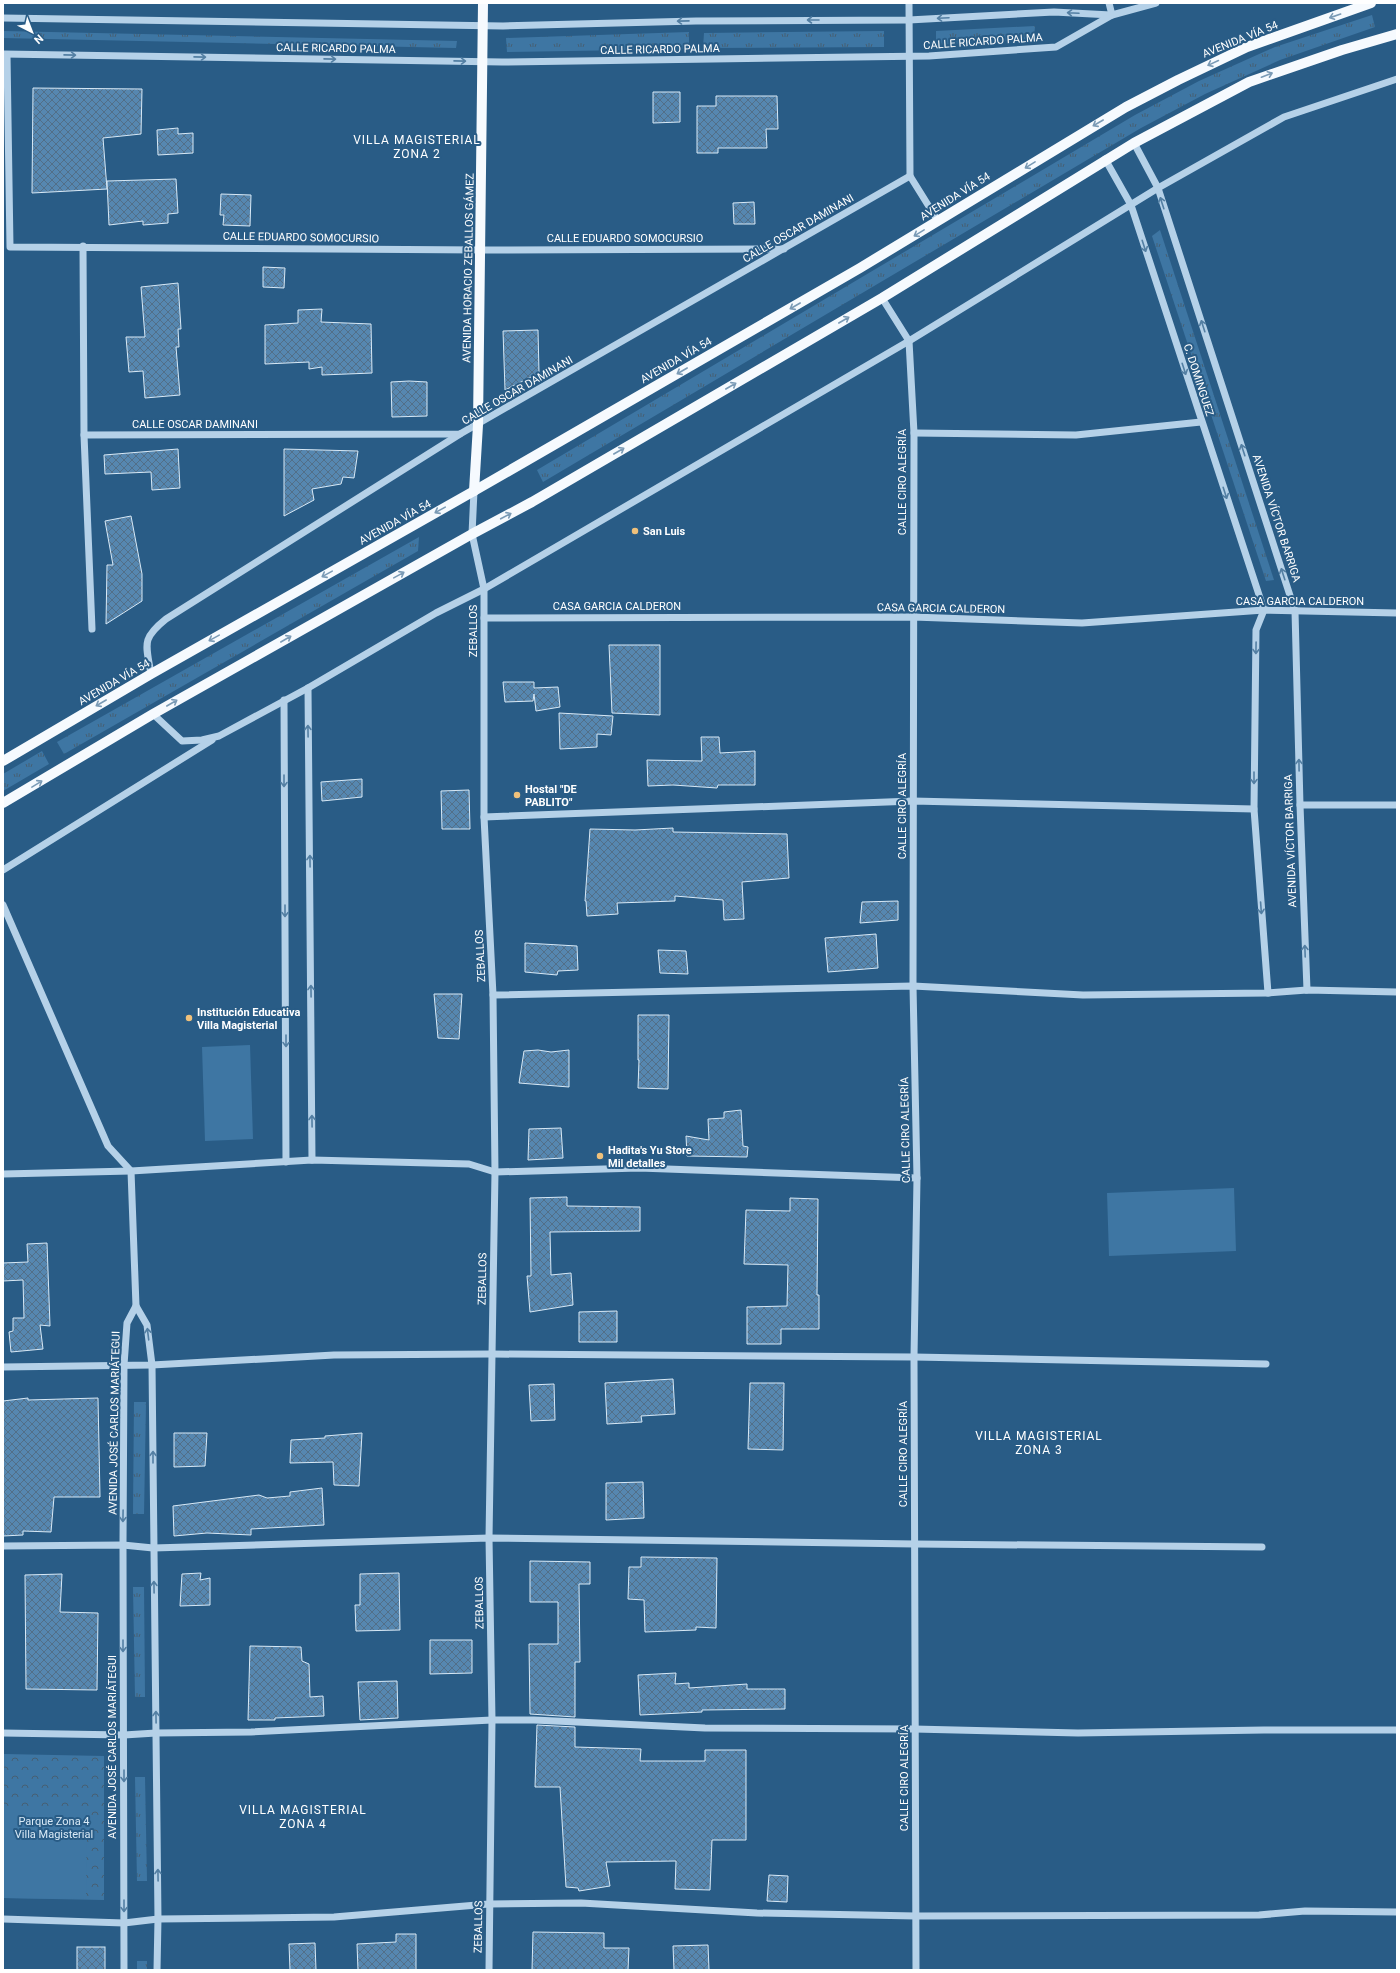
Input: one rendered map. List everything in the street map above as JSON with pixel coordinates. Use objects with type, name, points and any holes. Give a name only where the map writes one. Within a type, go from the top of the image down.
[{"type":"main road","name":"AVENIDA HORACIO ZEBALLOS GÁMEZ","points":[[474,491],[478,425],[483,3]]},
{"type":"main road","name":"AVENIDA VÍA 54","points":[[3,761],[151,674],[474,491],[938,221],[1126,107],[1247,47],[1372,3]]},
{"type":"main road","points":[[3,804],[153,714],[472,534],[532,502],[882,298],[1105,159],[1249,82],[1342,50],[1397,34]]},
{"type":"street","points":[[909,3],[910,176],[938,221]]},
{"type":"street","points":[[1109,3],[1112,15]]},
{"type":"street","points":[[3,18],[482,26],[696,21],[909,20],[1054,12],[1112,15],[1156,3]]},
{"type":"street","name":"CALLE RICARDO PALMA","points":[[5,54],[483,61],[910,56],[1056,47],[1112,15]]},
{"type":"street","name":"CALLE EDUARDO SOMOCURSIO","points":[[5,54],[10,247],[84,246],[481,250],[784,249]]},
{"type":"street","points":[[3,870],[219,736],[308,688],[436,613],[484,589],[909,341],[1158,188],[1284,117],[1397,79]]},
{"type":"street","name":"AVENIDA VÍCTOR BARRIGA","points":[[1134,143],[1158,188],[1295,611],[1306,990]]},
{"type":"street","name":"C. DOMINGUEZ","points":[[1105,159],[1131,205],[1264,610]]},
{"type":"street","name":"CALLE OSCAR DAMINANI","points":[[84,435],[460,434],[910,176]]},
{"type":"street","points":[[84,246],[84,435],[92,629]]},
{"type":"street","name":"CALLE CIRO ALEGRÍA","points":[[882,298],[909,341],[914,433],[913,986],[917,1178],[914,1357],[914,1729],[916,1970]]},
{"type":"street","points":[[914,433],[1076,435],[1201,422]]},
{"type":"street","points":[[151,674],[146,645],[151,631],[166,619],[460,434]]},
{"type":"street","name":"AVENIDA HORACIO ZEBALLOS GÁMEZ","points":[[472,534],[474,491]]},
{"type":"street","name":"ZEBALLOS","points":[[472,534],[484,589],[484,817],[493,995],[495,1172],[489,1538],[492,1720],[488,1970]]},
{"type":"street","points":[[1264,610],[1256,630],[1254,809],[1268,993]]},
{"type":"street","name":"CASA GARCIA CALDERON","points":[[484,618],[913,617],[1082,623],[1264,610],[1397,613]]},
{"type":"street","points":[[308,688],[312,1160]]},
{"type":"street","points":[[284,700],[286,1162]]},
{"type":"street","points":[[153,714],[182,741],[202,740],[219,736]]},
{"type":"street","points":[[484,817],[913,801],[1254,809]]},
{"type":"street","points":[[1300,805],[1397,806]]},
{"type":"street","points":[[3,905],[108,1146],[131,1171],[136,1306],[147,1325],[152,1365],[158,1920],[157,1970]]},
{"type":"street","points":[[493,995],[913,986],[1082,995],[1268,993],[1306,990],[1397,992]]},
{"type":"street","points":[[3,1174],[131,1171],[312,1160],[469,1164],[495,1172],[639,1168],[917,1178]]},
{"type":"street","name":"AVENIDA JOSÉ CARLOS MARIÁTEGUI","points":[[124,1970],[122,1545],[124,1365],[127,1323],[136,1306]]},
{"type":"street","points":[[3,1367],[152,1365],[334,1355],[492,1354],[914,1357],[1266,1364]]},
{"type":"street","points":[[3,1546],[122,1545],[153,1548],[489,1538],[1262,1547]]},
{"type":"street","points":[[3,1733],[124,1735],[156,1733],[251,1732],[492,1720],[534,1720],[705,1728],[914,1729],[1078,1733],[1264,1730],[1397,1730]]},
{"type":"street","points":[[3,1919],[124,1923],[158,1920],[334,1917],[489,1904],[581,1903],[757,1913],[916,1916],[1260,1915],[1305,1911],[1397,1912]]},
{"type":"green space","points":[[1372,15],[1375,27],[1280,60],[1205,94],[1141,128],[543,482],[537,470],[1135,115],[1199,81],[1275,47]]},
{"type":"green space","points":[[1035,26],[1034,39],[936,45],[936,31]]},
{"type":"green space","points":[[3,31],[457,41],[456,48],[3,38]]},
{"type":"green space","points":[[884,31],[884,47],[703,48],[704,33]]},
{"type":"green space","points":[[689,32],[689,49],[507,52],[506,38]]},
{"type":"green space","points":[[1160,230],[1274,580],[1266,581],[1152,236]]},
{"type":"green space","points":[[419,537],[418,551],[64,754],[57,742]]},
{"type":"green space","points":[[42,751],[49,764],[3,791],[3,774]]},
{"type":"green space","points":[[250,1045],[253,1139],[205,1141],[202,1047]]},
{"type":"green space","points":[[1234,1188],[1236,1251],[1109,1256],[1107,1193]]},
{"type":"green space","points":[[134,1402],[146,1402],[144,1514],[133,1514]]},
{"type":"green space","points":[[133,1587],[144,1587],[145,1697],[135,1697]]},
{"type":"green space","name":"Parque Zona 4 Villa Magisterial","points":[[3,1754],[104,1756],[104,1900],[3,1898]]},
{"type":"green space","points":[[135,1777],[145,1777],[147,1881],[137,1881]]},
{"type":"green space","points":[[3,1807],[87,1807],[86,1899],[3,1898]]},
{"type":"green space","points":[[137,1961],[147,1961],[147,1970],[137,1970]]},
{"type":"building","points":[[33,88],[142,89],[141,134],[103,138],[107,189],[32,193]]},
{"type":"building","points":[[653,92],[680,92],[680,122],[653,123]]},
{"type":"building","points":[[716,96],[777,96],[778,129],[766,129],[767,148],[718,148],[718,153],[697,153],[697,106],[716,106]]},
{"type":"building","points":[[178,128],[178,134],[193,133],[193,153],[158,155],[157,130]]},
{"type":"building","points":[[176,179],[178,213],[168,214],[168,223],[143,225],[143,221],[109,225],[107,181]]},
{"type":"building","points":[[221,194],[251,195],[250,226],[223,225],[224,215],[220,215]]},
{"type":"building","points":[[754,202],[755,224],[734,224],[733,203]]},
{"type":"building","points":[[263,267],[285,268],[284,288],[263,287]]},
{"type":"building","points":[[178,283],[181,329],[178,329],[179,347],[176,347],[180,395],[145,398],[143,371],[129,372],[126,337],[145,337],[141,287]]},
{"type":"building","points":[[322,309],[321,322],[371,324],[372,373],[322,375],[322,367],[309,369],[309,362],[265,364],[265,325],[298,323],[298,310]]},
{"type":"building","points":[[538,330],[539,373],[505,390],[503,331]]},
{"type":"building","points":[[391,382],[427,382],[427,416],[392,417]]},
{"type":"building","points":[[178,449],[180,488],[152,490],[151,472],[105,474],[104,455]]},
{"type":"building","points":[[284,449],[358,451],[354,478],[343,477],[341,484],[312,489],[314,500],[284,516]]},
{"type":"building","points":[[131,516],[142,574],[142,601],[106,624],[107,565],[113,565],[105,521]]},
{"type":"building","points":[[609,645],[660,645],[660,715],[612,713]]},
{"type":"building","points":[[503,682],[534,682],[534,688],[558,687],[560,707],[536,711],[534,694],[533,701],[505,702]]},
{"type":"building","points":[[559,713],[613,716],[611,735],[597,734],[597,747],[560,749]]},
{"type":"building","points":[[701,737],[719,737],[720,753],[755,751],[755,785],[718,785],[717,788],[673,785],[648,786],[647,760],[702,761]]},
{"type":"building","points":[[362,779],[362,797],[322,801],[321,782]]},
{"type":"building","points":[[469,790],[470,829],[442,829],[441,791]]},
{"type":"building","points":[[673,828],[673,832],[787,834],[789,878],[742,882],[744,919],[724,920],[723,900],[675,896],[675,901],[617,903],[618,914],[587,916],[585,901],[590,829],[635,830]]},
{"type":"building","points":[[898,901],[898,920],[860,923],[862,902]]},
{"type":"building","points":[[876,934],[878,968],[828,972],[825,938]]},
{"type":"building","points":[[525,943],[577,946],[578,970],[558,971],[557,975],[525,972]]},
{"type":"building","points":[[658,950],[686,951],[688,974],[660,973]]},
{"type":"building","points":[[434,994],[462,994],[459,1039],[438,1038]]},
{"type":"building","points":[[638,1015],[669,1015],[668,1089],[638,1088]]},
{"type":"building","points":[[538,1050],[551,1052],[569,1050],[569,1087],[519,1083],[524,1051]]},
{"type":"building","points":[[741,1110],[743,1146],[748,1147],[747,1157],[687,1156],[686,1136],[709,1140],[708,1119],[724,1118],[724,1112]]},
{"type":"building","points":[[561,1128],[563,1158],[528,1160],[529,1129]]},
{"type":"building","points":[[567,1197],[567,1206],[640,1207],[640,1231],[550,1232],[551,1275],[571,1273],[573,1305],[530,1312],[527,1276],[531,1276],[530,1198]]},
{"type":"building","points":[[790,1198],[818,1199],[817,1295],[819,1295],[819,1329],[781,1329],[781,1344],[747,1344],[747,1307],[787,1306],[788,1265],[744,1264],[746,1210],[790,1211]]},
{"type":"building","points":[[47,1243],[50,1326],[40,1325],[43,1349],[11,1352],[9,1332],[13,1331],[13,1318],[24,1318],[23,1280],[3,1281],[3,1263],[28,1262],[27,1244]]},
{"type":"building","points":[[617,1311],[617,1342],[579,1342],[579,1312]]},
{"type":"building","points":[[673,1379],[675,1414],[641,1416],[642,1422],[607,1424],[605,1383]]},
{"type":"building","points":[[750,1383],[784,1383],[783,1450],[748,1449]]},
{"type":"building","points":[[554,1384],[555,1420],[531,1421],[529,1385]]},
{"type":"building","points":[[28,1398],[28,1400],[98,1398],[100,1497],[54,1497],[51,1532],[23,1531],[23,1535],[3,1536],[3,1401]]},
{"type":"building","points":[[174,1433],[207,1433],[205,1466],[174,1467]]},
{"type":"building","points":[[362,1433],[359,1486],[334,1485],[333,1462],[290,1463],[291,1440],[325,1438],[325,1436]]},
{"type":"building","points":[[643,1482],[644,1518],[606,1520],[606,1483]]},
{"type":"building","points":[[322,1488],[324,1525],[251,1529],[251,1535],[207,1533],[174,1536],[173,1506],[259,1495],[267,1498],[290,1496],[290,1492]]},
{"type":"building","points":[[641,1557],[717,1558],[716,1628],[696,1627],[696,1630],[645,1632],[644,1600],[628,1599],[629,1567],[641,1567]]},
{"type":"building","points":[[530,1561],[590,1562],[590,1584],[579,1584],[580,1662],[575,1662],[575,1717],[530,1714],[529,1644],[558,1644],[558,1602],[530,1602]]},
{"type":"building","points":[[201,1573],[200,1580],[210,1578],[210,1605],[180,1606],[182,1574]]},
{"type":"building","points":[[399,1573],[400,1630],[356,1631],[355,1605],[360,1605],[360,1574]]},
{"type":"building","points":[[62,1574],[60,1612],[98,1613],[97,1690],[26,1689],[25,1575]]},
{"type":"building","points":[[430,1640],[472,1640],[472,1673],[430,1674]]},
{"type":"building","points":[[250,1646],[301,1647],[302,1661],[309,1664],[310,1697],[323,1696],[324,1716],[275,1718],[275,1720],[248,1720]]},
{"type":"building","points":[[676,1673],[675,1684],[689,1683],[689,1688],[747,1684],[747,1689],[785,1689],[785,1709],[702,1710],[702,1712],[640,1715],[638,1675]]},
{"type":"building","points":[[397,1681],[398,1718],[360,1720],[358,1682]]},
{"type":"building","points":[[537,1725],[575,1727],[575,1747],[641,1749],[640,1761],[705,1761],[705,1750],[746,1750],[746,1840],[712,1840],[710,1890],[675,1889],[676,1861],[606,1862],[610,1886],[579,1891],[578,1888],[566,1887],[560,1787],[535,1787]]},
{"type":"building","points":[[769,1875],[788,1876],[787,1902],[767,1901]]},
{"type":"building","points":[[533,1932],[604,1933],[604,1948],[629,1948],[628,1970],[532,1970]]},
{"type":"building","points":[[396,1934],[416,1934],[416,1970],[358,1970],[357,1944],[396,1942]]},
{"type":"building","points":[[315,1943],[316,1970],[290,1970],[289,1944]]},
{"type":"building","points":[[708,1945],[709,1970],[674,1970],[673,1946]]},
{"type":"building","points":[[77,1947],[105,1947],[105,1970],[77,1970]]},
{"type":"place","name":"San Luis","points":[[635,531]]},
{"type":"place","name":"Hostal \"DE PABLITO\"","points":[[517,795]]},
{"type":"place","name":"Institución Educativa Villa Magisterial","points":[[189,1018]]},
{"type":"place","name":"Hadita's Yu Store Mil detalles","points":[[600,1156]]},
{"type":"district","name":"VILLA MAGISTERIAL ZONA 2","points":[[417,147]]},
{"type":"district","name":"VILLA MAGISTERIAL ZONA 3","points":[[1039,1443]]},
{"type":"district","name":"VILLA MAGISTERIAL ZONA 4","points":[[303,1817]]}]
